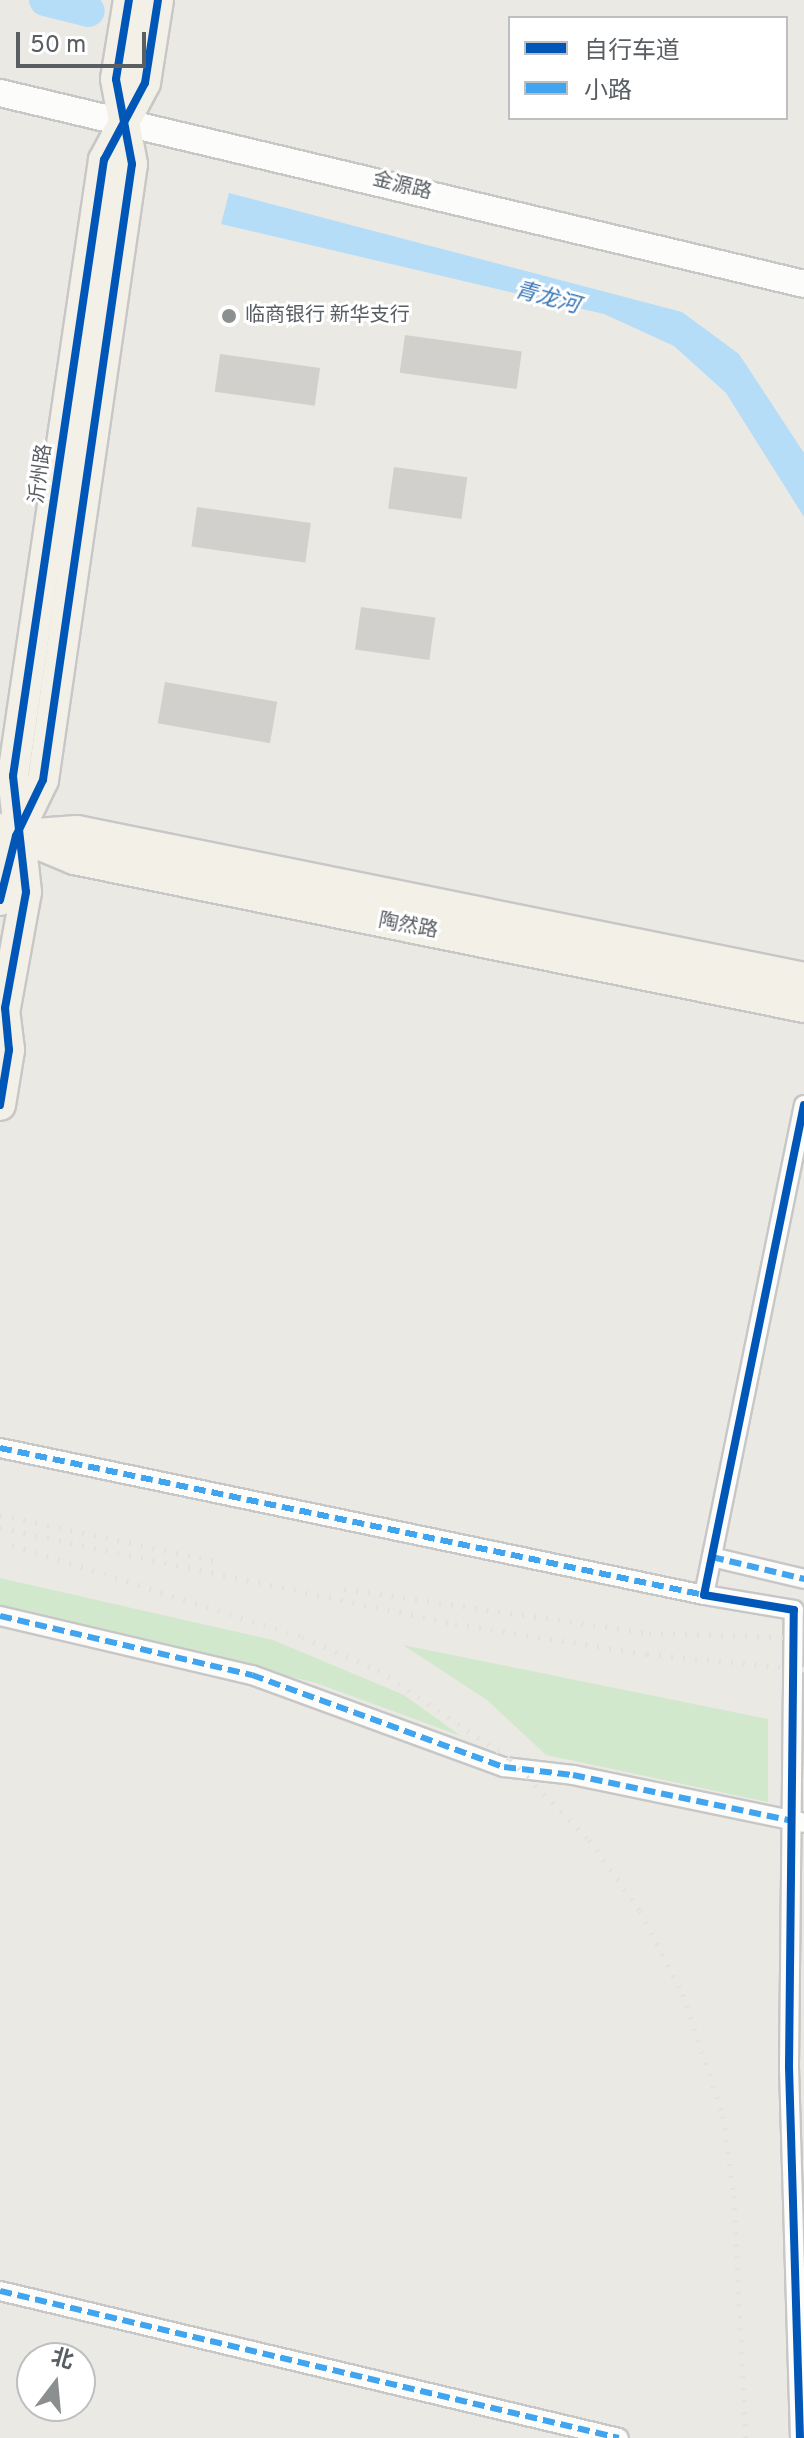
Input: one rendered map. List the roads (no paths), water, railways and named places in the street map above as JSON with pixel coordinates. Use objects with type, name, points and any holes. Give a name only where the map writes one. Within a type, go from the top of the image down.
[{"type":"main road","points":[[0,900],[5,834],[45,764],[132,164],[116,79],[129,0]]},
{"type":"main road","points":[[124,121],[145,83],[158,0]]},
{"type":"main road","name":"陶然路","points":[[5,834],[77,831],[804,978]]},
{"type":"main road","points":[[0,1105],[9,1050],[2,1021],[26,892],[5,834]]},
{"type":"main road","name":"陶然路","points":[[5,834],[74,859],[804,1007]]},
{"type":"main road","points":[[679,982],[786,990],[767,971]]},
{"type":"street","name":"金源路","points":[[0,93],[804,284]]},
{"type":"street","points":[[704,1595],[804,1105]]},
{"type":"street","points":[[0,1448],[704,1595],[794,1610],[800,2438]]},
{"type":"street","points":[[712,1557],[804,1579]]},
{"type":"street","points":[[0,1616],[252,1675],[504,1767],[573,1775],[796,1822]]},
{"type":"street","points":[[0,2291],[619,2438]]},
{"type":"water","points":[[229,193],[682,312],[739,354],[804,453],[804,517],[726,393],[674,346],[604,314],[221,224]]},
{"type":"waterway","name":"青龙河","points":[[45,0],[89,11]]},
{"type":"railway","points":[[0,1515],[223,1563]]},
{"type":"railway","points":[[0,1528],[455,1624],[647,1654],[804,1669]]},
{"type":"railway","points":[[12,1545],[302,1637],[378,1670],[510,1759],[589,1840],[640,1911],[683,1994],[723,2116],[734,2196],[746,2438]]},
{"type":"railway","points":[[344,1589],[649,1633],[804,1638]]},
{"type":"place","name":"临商银行 新华支行","points":[[229,316]]}]
